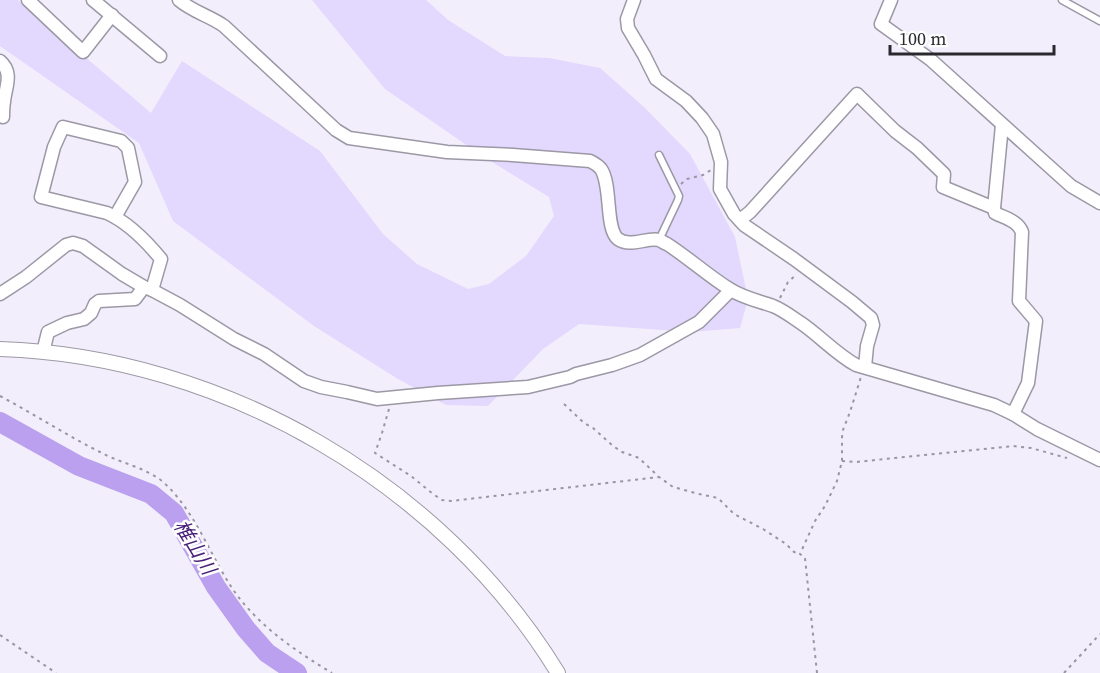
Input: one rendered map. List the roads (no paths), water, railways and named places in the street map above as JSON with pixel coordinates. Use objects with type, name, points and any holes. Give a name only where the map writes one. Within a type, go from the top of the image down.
[{"type":"street","points":[[28,0],[83,52],[112,15]]},
{"type":"street","points":[[93,0],[160,56]]},
{"type":"street","points":[[180,0],[191,9],[224,26],[336,130],[349,138],[447,152],[590,161],[602,171],[607,186],[616,238],[631,243],[659,240],[731,290],[743,297],[776,307],[803,324],[856,365],[994,405],[1100,460]]},
{"type":"street","points":[[634,0],[627,19],[628,28],[656,79],[686,101],[713,134],[721,162],[720,189],[734,214],[744,225],[794,259],[871,318],[873,325],[864,367]]},
{"type":"street","points":[[891,0],[881,24],[931,60],[1071,186],[1100,203]]},
{"type":"street","points":[[0,61],[6,68],[8,82],[3,117]]},
{"type":"street","points":[[740,220],[750,212],[857,94],[944,174],[943,187],[994,208]]},
{"type":"street","points":[[1002,125],[994,208],[995,213],[1017,223],[1021,228],[1019,301],[1035,321],[1029,383],[1013,414]]},
{"type":"street","points":[[43,352],[48,332],[66,323],[84,319],[99,301],[135,300],[148,289],[161,259],[148,244],[115,217],[41,197],[54,147],[63,127],[121,141],[128,148],[135,182],[115,217]]},
{"type":"street","points":[[0,294],[26,277],[66,245],[73,243],[83,246],[148,289],[264,354],[304,381],[312,385],[377,399],[528,387],[612,365],[640,355],[699,322],[731,290]]},
{"type":"street","points":[[0,349],[43,352],[116,364],[194,386],[244,405],[327,447],[395,493],[453,543],[510,605],[558,673]]},
{"type":"lane","points":[[1062,0],[1100,21]]},
{"type":"lane","points":[[659,155],[679,196],[659,240]]},
{"type":"waterway","name":"椎山川","points":[[0,422],[79,466],[151,494],[174,513],[216,587],[246,629],[267,653],[297,673]]}]
